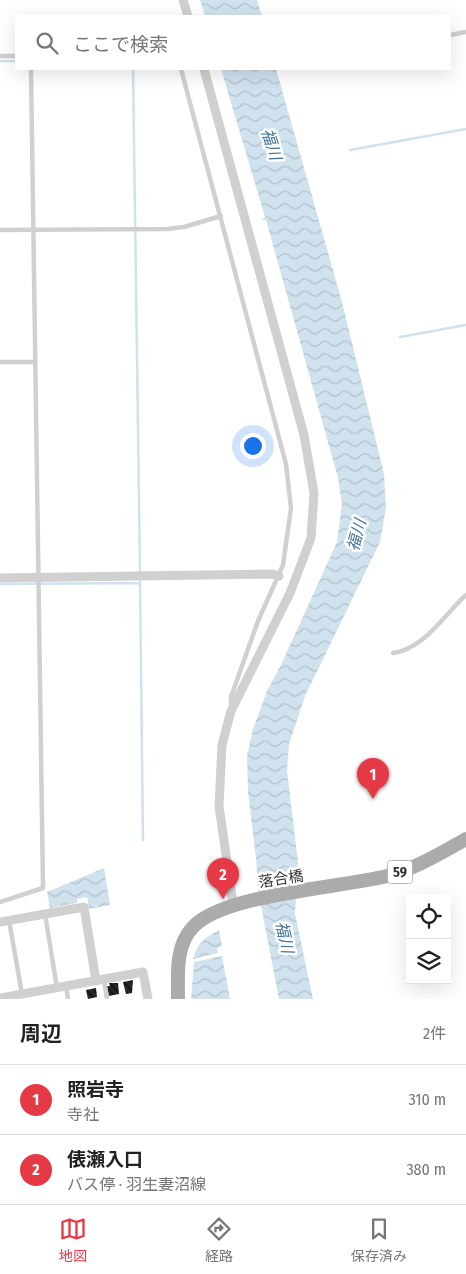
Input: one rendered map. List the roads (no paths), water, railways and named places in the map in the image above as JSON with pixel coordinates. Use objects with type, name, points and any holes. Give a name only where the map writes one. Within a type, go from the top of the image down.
[{"type":"main road","name":"落合橋","points":[[236,903],[328,888],[396,873],[466,839]]},
{"type":"main road","name":"59","points":[[178,999],[179,958],[183,942],[198,922],[213,912],[236,903]]},
{"type":"street","points":[[183,0],[188,15]]},
{"type":"street","points":[[204,70],[299,416],[314,492],[311,538],[276,623],[231,711],[222,745],[218,789],[222,830],[236,903]]},
{"type":"street","points":[[0,578],[262,574],[279,576]]},
{"type":"street","points":[[4,921],[84,907],[100,980]]},
{"type":"street","points":[[0,998],[26,995],[143,972],[148,999]]},
{"type":"lane","points":[[451,35],[466,32]]},
{"type":"lane","points":[[0,56],[15,56]]},
{"type":"lane","points":[[0,902],[43,888],[40,577],[31,70]]},
{"type":"lane","points":[[181,70],[290,484],[290,523],[283,565],[258,621],[241,668],[231,697],[231,711]]},
{"type":"lane","points":[[0,230],[176,228],[221,216]]},
{"type":"lane","points":[[0,362],[35,362]]},
{"type":"lane","points":[[393,653],[412,646],[424,638],[466,595]]},
{"type":"lane","points":[[45,914],[62,987],[68,999]]},
{"type":"lane","points":[[4,921],[26,995]]},
{"type":"lane","points":[[100,980],[107,999]]},
{"type":"water","points":[[200,0],[257,0],[262,15],[205,15]]},
{"type":"water","name":"福川","points":[[221,70],[276,70],[342,302],[384,474],[386,508],[380,542],[305,696],[289,744],[287,771],[298,862],[295,914],[313,999],[279,999],[258,890],[248,792],[247,756],[253,729],[267,691],[281,665],[337,542],[342,504],[338,478],[266,220],[261,220],[265,217]]},
{"type":"water","points":[[104,868],[110,905],[89,909],[87,897],[77,899],[77,903],[50,908],[47,892]]},
{"type":"water","points":[[219,930],[222,946],[217,948],[218,953],[193,959],[202,942]]},
{"type":"water","points":[[222,956],[230,999],[191,999],[194,962]]},
{"type":"waterway","points":[[0,61],[15,61]]},
{"type":"waterway","points":[[133,70],[140,573]]},
{"type":"waterway","points":[[350,150],[466,129]]},
{"type":"waterway","points":[[400,337],[466,325]]},
{"type":"waterway","points":[[140,579],[143,840]]},
{"type":"waterway","points":[[0,584],[140,583]]},
{"type":"place","name":"照岩寺","points":[[373,799]]},
{"type":"place","name":"俵瀬入口","points":[[223,899]]}]
